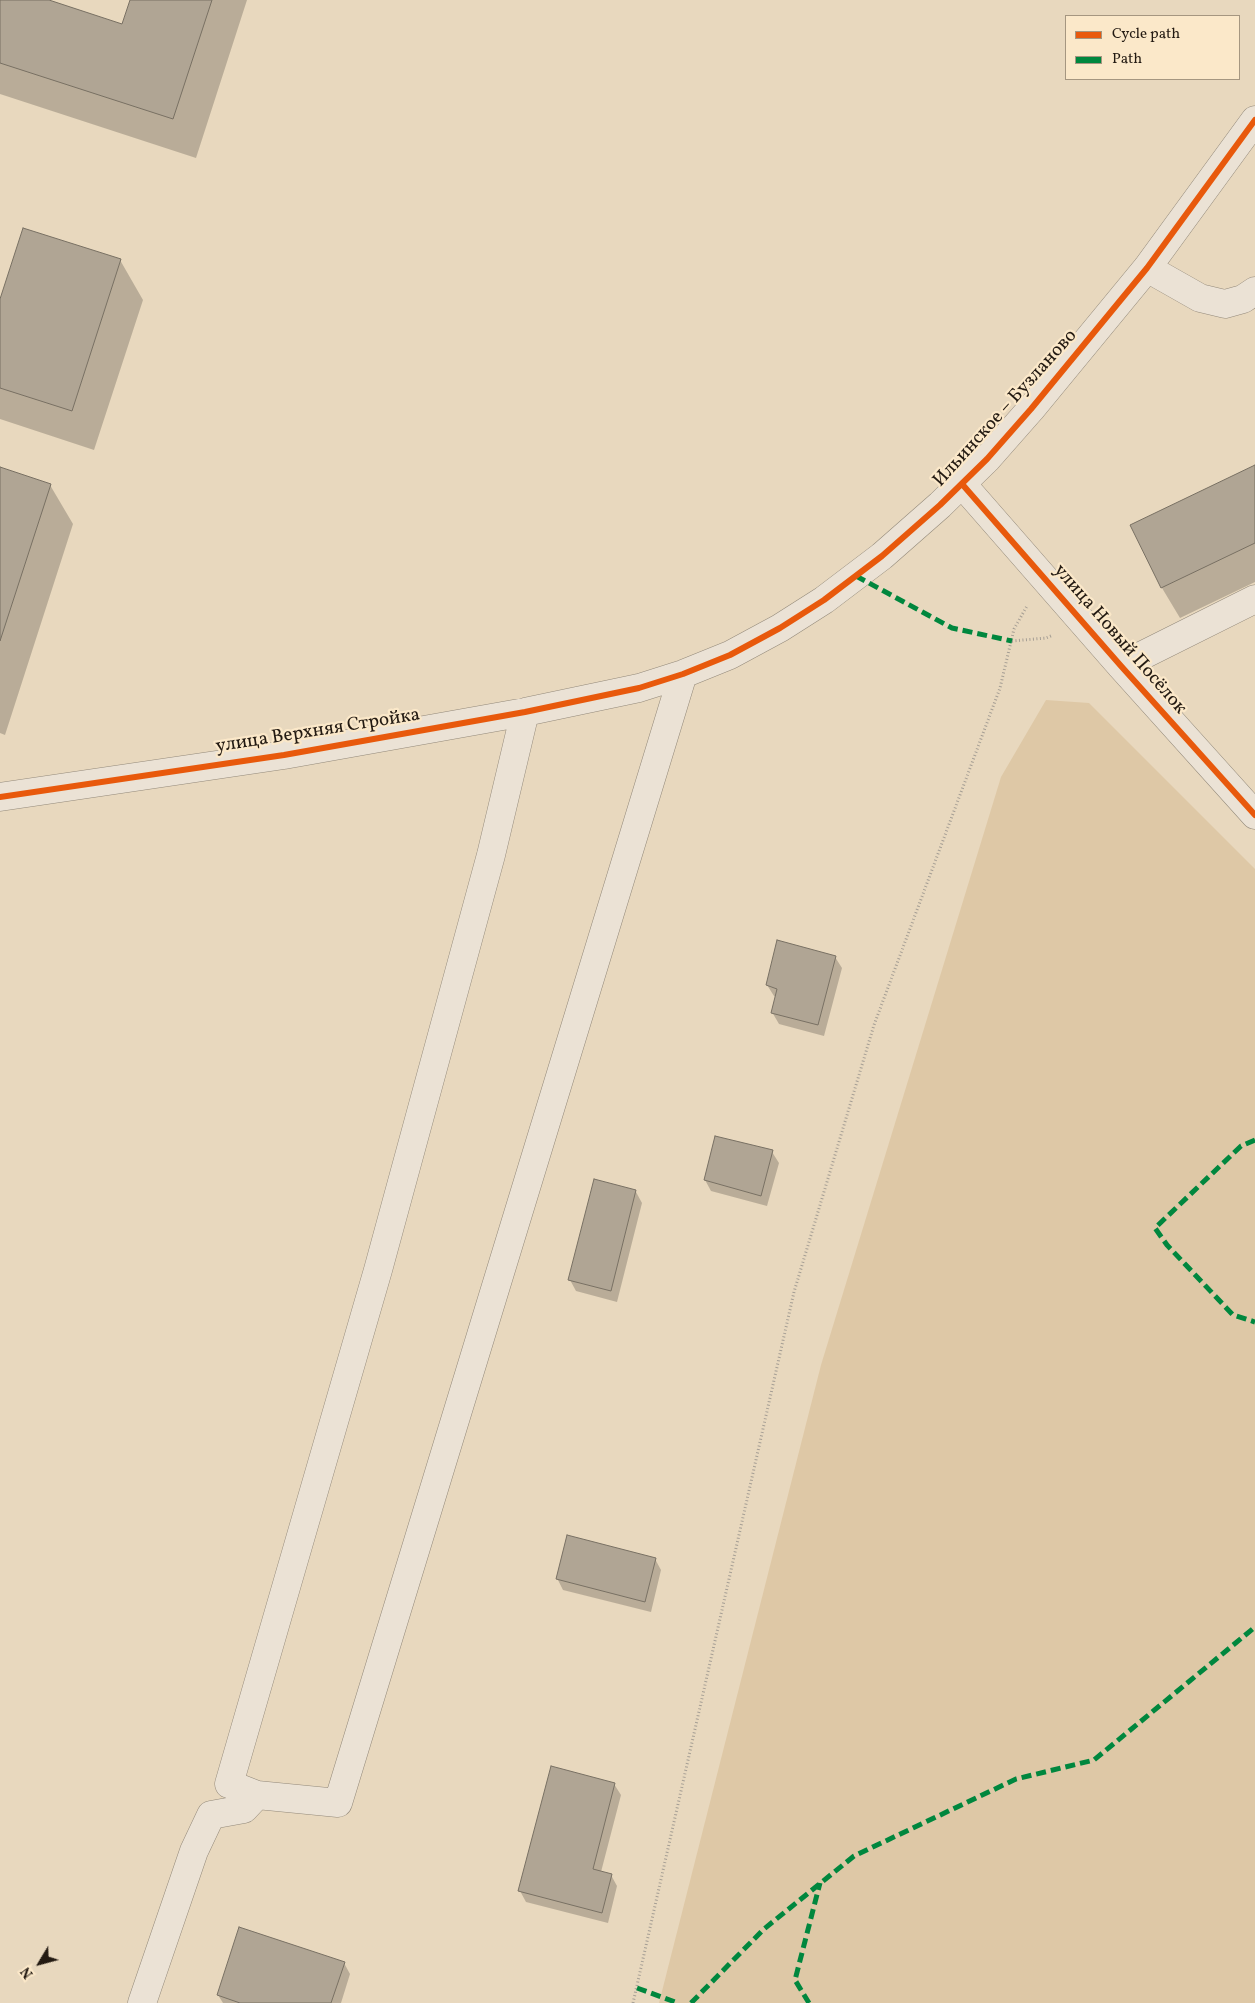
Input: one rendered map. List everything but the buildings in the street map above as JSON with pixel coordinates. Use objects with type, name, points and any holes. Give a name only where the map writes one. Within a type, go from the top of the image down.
[{"type":"street","name":"Ильинское – Бузланово","points":[[639,688],[683,674],[730,655],[780,628],[824,600],[882,556],[962,484],[1031,409],[1147,268],[1255,120]]},
{"type":"street","points":[[1147,268],[1200,298],[1225,304],[1243,299],[1255,291]]},
{"type":"street","name":"улица Новый Посёлок","points":[[962,484],[1121,666],[1255,815]]},
{"type":"street","points":[[1121,666],[1255,599]]},
{"type":"street","points":[[525,712],[491,855],[380,1261],[229,1784],[257,1795],[338,1802],[683,674]]},
{"type":"street","name":"улица Верхняя Стройка","points":[[0,797],[284,755],[525,712],[639,688]]},
{"type":"street","points":[[142,2003],[194,1851],[211,1815],[244,1809],[257,1795]]},
{"type":"path","points":[[633,2003],[794,1292],[874,1025],[1000,688],[1014,629],[1044,577]]},
{"type":"path","points":[[1012,640],[1046,638],[1084,623]]},
{"type":"shaded area","points":[[1046,700],[1089,703],[1255,869],[1255,2003],[659,2003],[821,1365],[1001,777]]},
{"type":"marked path","points":[[856,576],[952,628],[1012,641]]},
{"type":"marked path","points":[[1255,1140],[1241,1146],[1155,1228],[1167,1245],[1233,1315],[1255,1322]]},
{"type":"marked path","points":[[691,2003],[764,1929],[854,1856],[1016,1779],[1094,1760],[1255,1627]]},
{"type":"marked path","points":[[809,2003],[795,1980],[820,1883]]},
{"type":"marked path","points":[[637,1988],[678,2003]]},
{"type":"cycle path","points":[[0,797],[284,755],[525,712],[639,688],[683,674],[730,655],[780,628],[824,600],[882,556],[940,505],[987,459],[1031,409],[1147,268],[1255,120]]},
{"type":"cycle path","points":[[962,484],[1121,666],[1255,815]]}]
